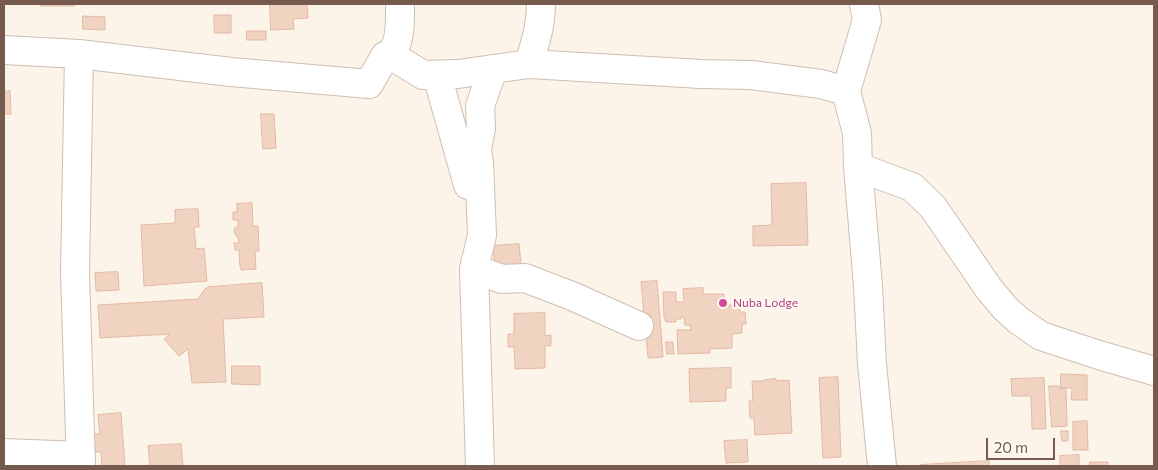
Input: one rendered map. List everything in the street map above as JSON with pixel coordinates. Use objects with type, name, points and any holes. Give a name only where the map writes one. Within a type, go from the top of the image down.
[{"type":"street","points":[[4,50],[79,54],[231,72],[369,84],[385,56],[393,51],[398,40],[400,4]]},
{"type":"street","points":[[529,64],[538,36],[541,4]]},
{"type":"street","points":[[864,4],[867,20],[846,91],[857,133],[872,364],[882,466]]},
{"type":"street","points":[[4,453],[81,461],[75,273],[79,54]]},
{"type":"street","points":[[389,54],[423,75],[458,74],[529,64],[701,74],[752,75],[820,84],[846,91]]},
{"type":"street","points":[[480,466],[474,269],[482,235],[477,150],[481,128],[480,106],[493,69]]},
{"type":"street","points":[[437,75],[482,235]]},
{"type":"street","points":[[858,167],[912,187],[933,207],[990,289],[1006,308],[1018,320],[1041,336],[1099,356],[1154,371]]},
{"type":"street","points":[[474,269],[502,279],[525,278],[532,280],[639,326]]},
{"type":"building","points":[[41,4],[75,4],[75,6],[41,6]]},
{"type":"building","points":[[270,4],[307,4],[308,18],[293,19],[294,29],[271,30]]},
{"type":"building","points":[[214,15],[231,15],[231,33],[215,33]]},
{"type":"building","points":[[83,16],[105,17],[105,30],[83,29]]},
{"type":"building","points":[[247,31],[266,31],[266,40],[247,40]]},
{"type":"building","points":[[10,91],[11,114],[4,114],[4,92]]},
{"type":"building","points":[[261,114],[274,114],[276,148],[263,149]]},
{"type":"building","points":[[806,183],[808,245],[753,246],[753,226],[772,225],[771,184]]},
{"type":"building","points":[[252,203],[253,226],[258,226],[259,251],[255,251],[256,269],[241,270],[239,250],[235,250],[234,243],[239,243],[234,231],[238,227],[238,220],[233,220],[233,212],[237,212],[237,204]]},
{"type":"building","points":[[198,209],[199,227],[194,227],[196,249],[204,248],[207,281],[144,286],[141,225],[175,223],[175,210]]},
{"type":"building","points":[[519,244],[521,264],[495,267],[493,246]]},
{"type":"building","points":[[118,272],[119,290],[96,291],[95,273]]},
{"type":"building","points":[[657,281],[663,357],[648,358],[641,282]]},
{"type":"building","points":[[262,283],[264,317],[223,319],[226,382],[192,383],[188,349],[179,356],[164,339],[170,334],[100,338],[98,305],[198,299],[208,287]]},
{"type":"building","points":[[703,288],[703,294],[724,294],[724,305],[740,305],[740,312],[745,312],[746,324],[742,324],[742,333],[732,334],[732,348],[710,349],[710,353],[678,354],[677,330],[691,330],[690,325],[685,325],[684,317],[676,319],[676,322],[666,322],[664,318],[663,292],[676,292],[676,302],[684,302],[683,289]]},
{"type":"building","points":[[545,313],[545,336],[551,335],[551,346],[545,346],[545,368],[515,369],[514,347],[508,347],[508,334],[514,334],[514,314]]},
{"type":"building","points":[[666,342],[673,342],[674,354],[667,354]]},
{"type":"building","points":[[232,366],[260,366],[260,385],[232,384]]},
{"type":"building","points":[[731,368],[731,388],[726,388],[726,401],[690,402],[689,369]]},
{"type":"building","points":[[1061,374],[1087,375],[1087,400],[1071,400],[1072,388],[1061,388]]},
{"type":"building","points":[[838,377],[841,457],[823,458],[819,378]]},
{"type":"building","points":[[1044,378],[1046,429],[1032,429],[1031,396],[1012,396],[1011,379]]},
{"type":"building","points":[[776,379],[776,381],[789,380],[792,433],[755,435],[754,418],[750,418],[749,401],[753,401],[752,381]]},
{"type":"building","points":[[1049,386],[1059,386],[1059,389],[1066,388],[1067,426],[1052,427]]},
{"type":"building","points":[[121,413],[125,466],[102,466],[101,452],[93,452],[92,434],[100,434],[98,415]]},
{"type":"building","points":[[1087,421],[1088,450],[1073,450],[1073,422]]},
{"type":"building","points":[[1061,431],[1068,431],[1068,441],[1062,441]]},
{"type":"building","points":[[747,440],[748,462],[726,463],[724,441]]},
{"type":"building","points":[[181,444],[183,466],[150,466],[148,446]]},
{"type":"building","points":[[1079,455],[1079,466],[1060,466],[1060,456]]},
{"type":"building","points":[[989,461],[989,466],[920,466],[920,465]]},
{"type":"building","points":[[1090,462],[1108,462],[1108,466],[1090,466]]},
{"type":"place","name":"Nuba Lodge","points":[[723,303]]}]
